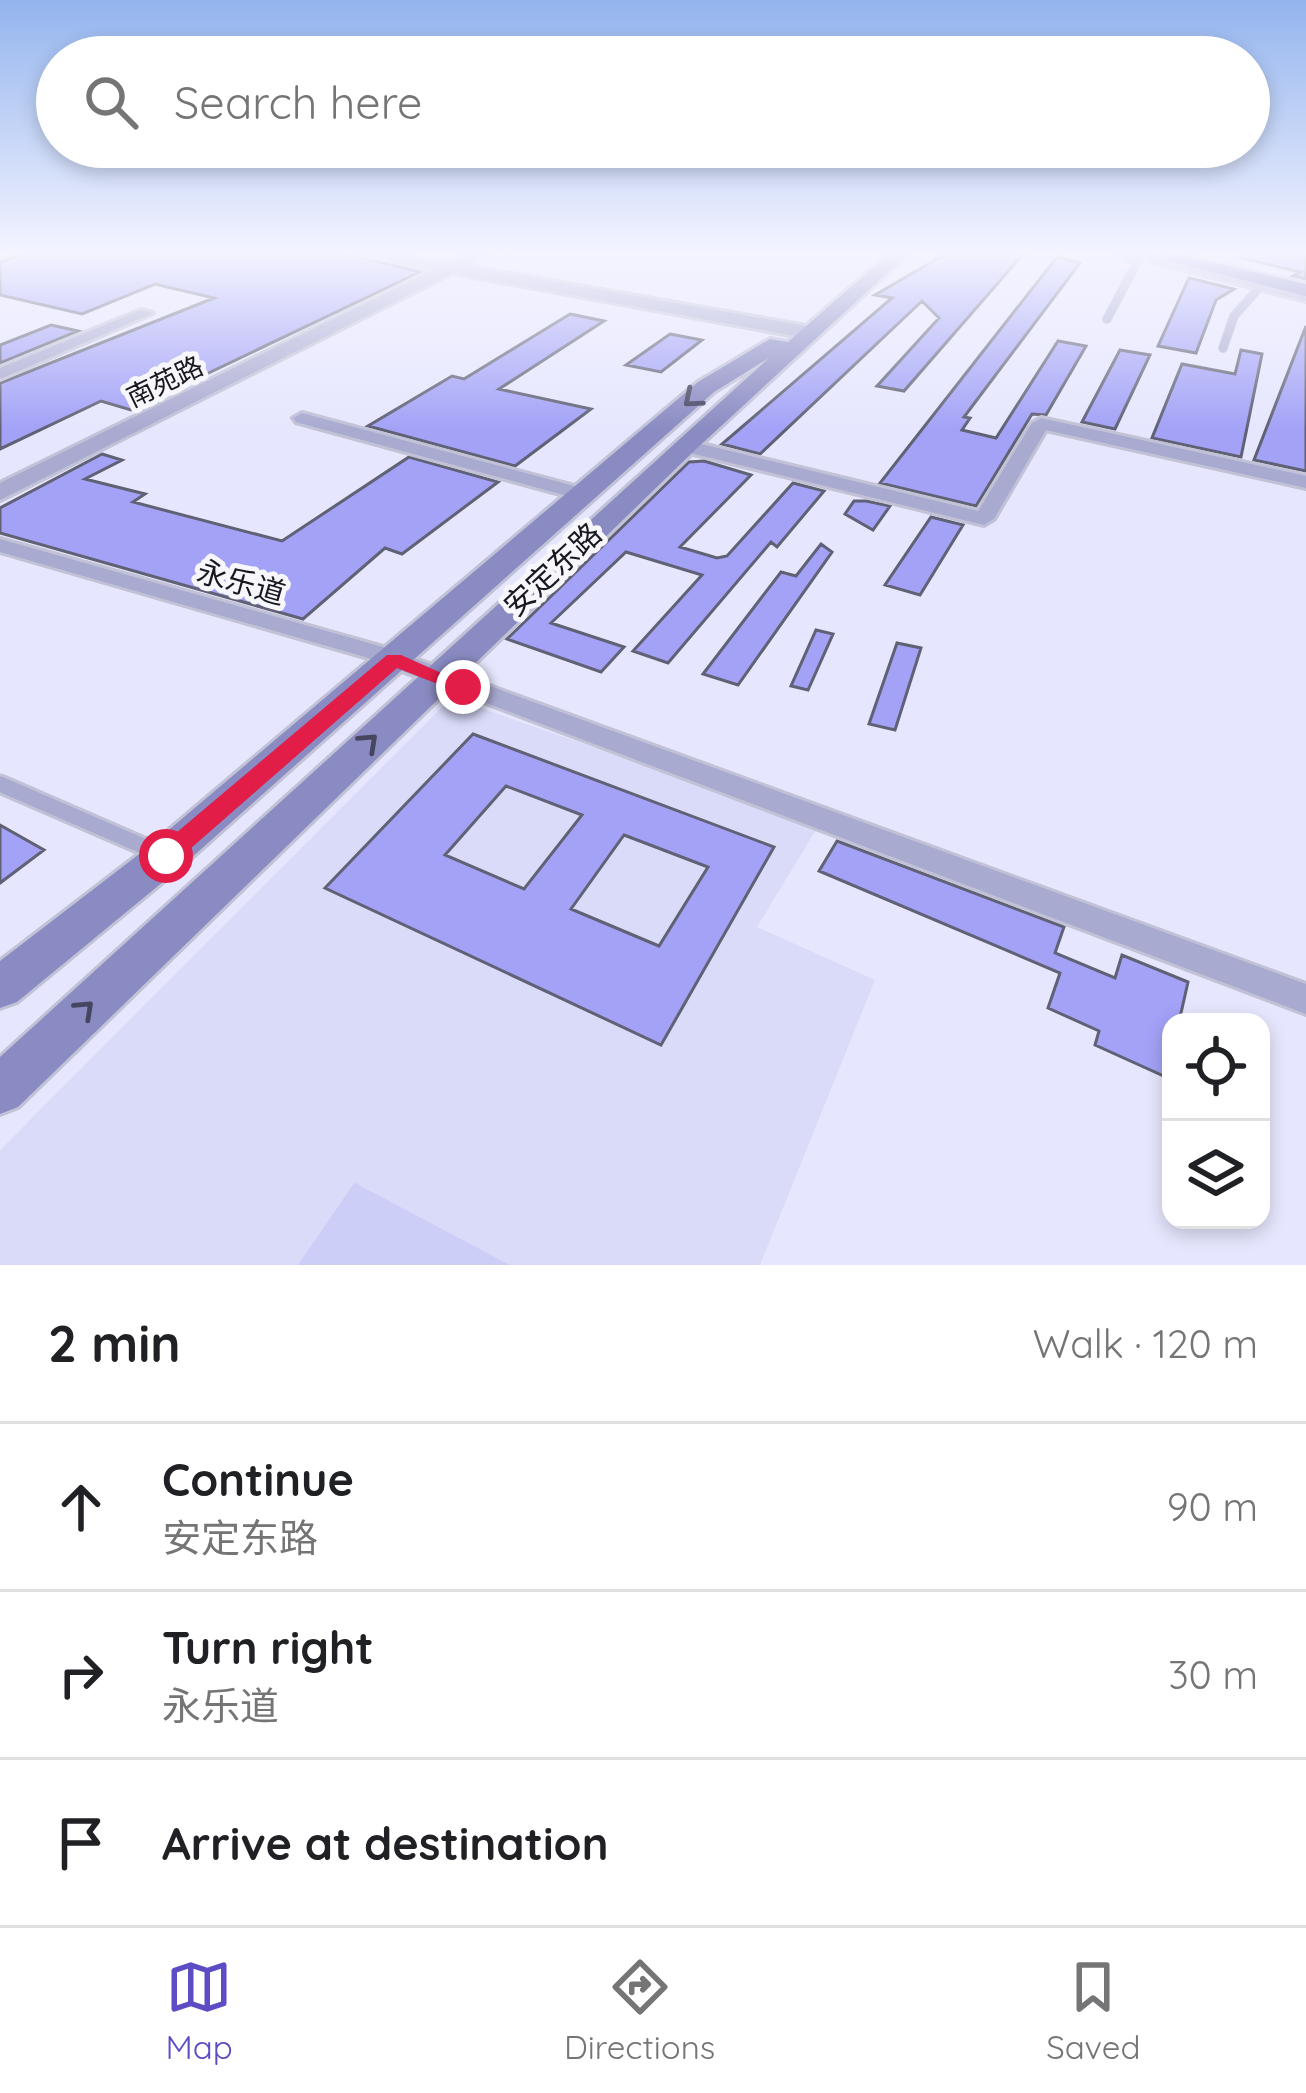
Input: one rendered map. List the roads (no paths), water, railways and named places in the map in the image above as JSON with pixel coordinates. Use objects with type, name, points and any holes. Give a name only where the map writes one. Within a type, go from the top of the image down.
[{"type":"main road","name":"安定东路","points":[[0,1090],[451,682],[824,311]]},
{"type":"main road","name":"安定东路","points":[[0,988],[166,856],[706,387],[805,330],[828,311]]},
{"type":"street","name":"南苑路","points":[[0,491],[358,311]]},
{"type":"street","points":[[713,311],[805,330]]},
{"type":"street","points":[[0,374],[146,313]]},
{"type":"street","points":[[302,418],[582,494]]},
{"type":"street","points":[[685,446],[984,519],[1041,423],[1306,482]]},
{"type":"street","name":"永乐道","points":[[0,545],[394,660],[1306,999]]},
{"type":"lane","points":[[1107,319],[1111,311]]},
{"type":"lane","points":[[1223,348],[1238,311]]},
{"type":"lane","points":[[0,784],[166,856]]}]
